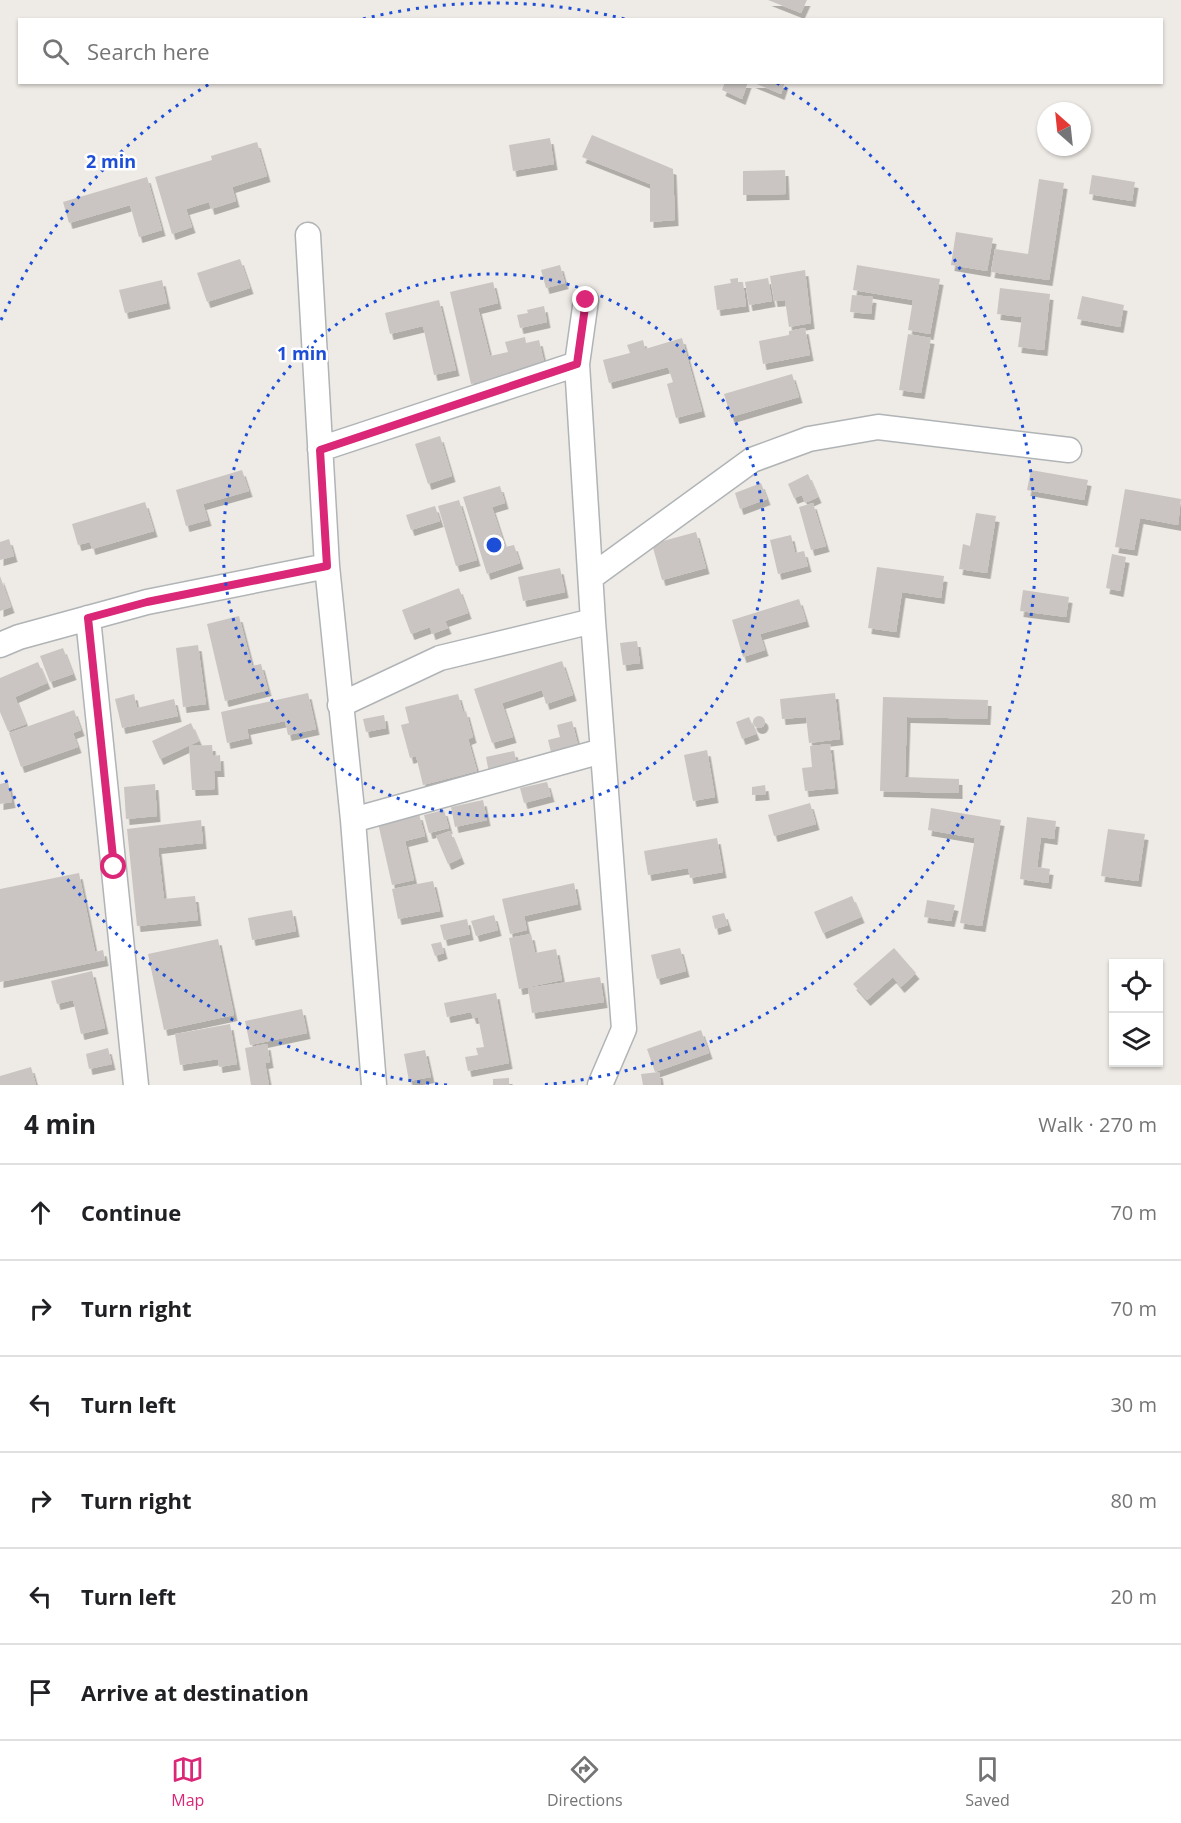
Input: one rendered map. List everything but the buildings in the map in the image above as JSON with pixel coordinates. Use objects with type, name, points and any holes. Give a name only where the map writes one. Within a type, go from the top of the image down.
[{"type":"street","points":[[308,235],[327,566],[353,820],[374,1085]]},
{"type":"street","points":[[586,300],[577,364],[602,751],[624,1029],[600,1085]]},
{"type":"street","points":[[320,450],[577,364]]},
{"type":"street","points":[[591,577],[752,460],[809,440],[878,428],[1069,450]]},
{"type":"street","points":[[0,645],[19,637],[147,602],[327,566]]},
{"type":"street","points":[[88,618],[136,1085]]},
{"type":"street","points":[[340,705],[440,658],[593,621]]},
{"type":"street","points":[[353,820],[602,751]]},
{"type":"route","points":[[114,867],[88,618],[147,602],[327,566],[320,450],[577,364],[586,300]]}]
